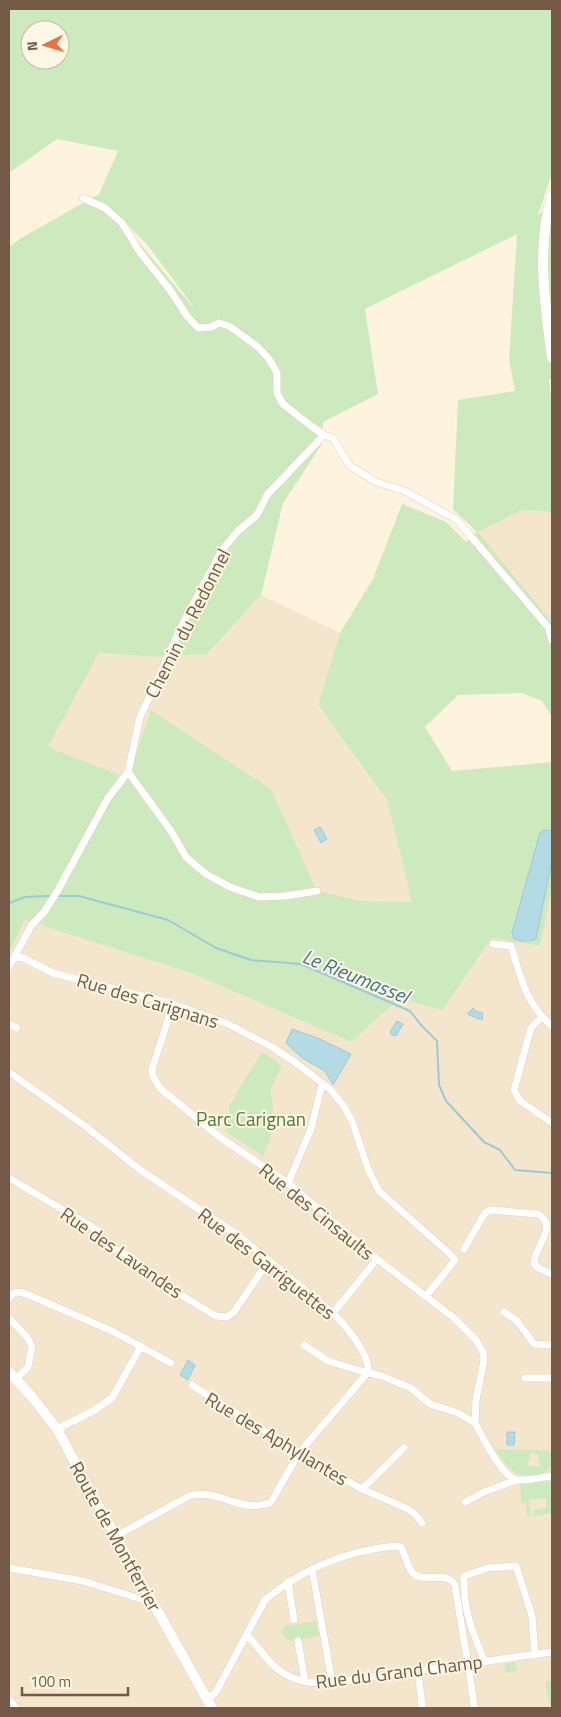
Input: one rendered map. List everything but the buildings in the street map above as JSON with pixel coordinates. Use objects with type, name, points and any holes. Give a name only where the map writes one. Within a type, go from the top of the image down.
[{"type":"street","points":[[552,195],[546,224],[543,273],[552,358]]},
{"type":"street","points":[[83,198],[105,208],[122,223],[139,251],[198,328],[211,327],[219,323],[229,326],[258,347],[269,359],[277,373],[277,393],[284,404],[324,435],[333,438],[350,465],[376,482],[404,491],[457,520],[548,628],[552,640]]},
{"type":"street","name":"Chemin du Redonnel","points":[[9,967],[31,926],[44,912],[58,890],[108,798],[128,772],[140,717],[184,621],[222,550],[238,530],[257,515],[267,495],[324,435]]},
{"type":"street","points":[[128,772],[171,831],[186,856],[206,874],[230,887],[260,897],[285,896],[317,891]]},
{"type":"street","points":[[493,944],[511,946],[525,990],[540,1017],[552,1026]]},
{"type":"street","name":"Rue des Carignans","points":[[14,958],[21,957],[53,973],[173,1004],[226,1022],[248,1033],[296,1063],[331,1090],[344,1105],[352,1121],[368,1168],[379,1191],[455,1260],[426,1296]]},
{"type":"street","name":"Rue des Cinsaults","points":[[173,1004],[152,1069],[156,1082],[161,1089],[221,1138],[288,1182],[378,1259],[426,1296]]},
{"type":"street","points":[[540,1017],[531,1028],[514,1090],[519,1100],[552,1123]]},
{"type":"street","points":[[9,1024],[16,1028]]},
{"type":"street","name":"Rue des Garriguettes","points":[[9,1072],[86,1126],[139,1169],[239,1236],[269,1260],[346,1325],[368,1364],[368,1372]]},
{"type":"street","points":[[288,1182],[311,1129],[322,1084]]},
{"type":"street","name":"Rue des Lavandes","points":[[9,1178],[99,1231],[105,1245],[129,1256],[181,1295],[216,1316],[227,1317],[234,1312],[269,1260]]},
{"type":"street","points":[[464,1249],[485,1213],[491,1210],[538,1214],[545,1218],[548,1224],[534,1255],[534,1262],[538,1268],[552,1274]]},
{"type":"street","points":[[332,1313],[378,1259]]},
{"type":"street","points":[[9,1298],[17,1291],[29,1295],[112,1330],[171,1363]]},
{"type":"street","points":[[426,1296],[454,1318],[476,1340],[483,1352],[482,1370],[476,1400],[475,1424]]},
{"type":"street","points":[[504,1312],[517,1321],[534,1344],[552,1345]]},
{"type":"street","points":[[9,1318],[27,1337],[32,1347],[28,1367],[12,1375]]},
{"type":"street","points":[[304,1345],[328,1361],[382,1376],[411,1388],[430,1404],[470,1419],[475,1424],[500,1466],[508,1475],[516,1480]]},
{"type":"street","points":[[57,1429],[93,1411],[112,1398],[141,1346]]},
{"type":"street","points":[[116,1536],[189,1496],[198,1493],[253,1506],[264,1505],[270,1502],[299,1453],[368,1372]]},
{"type":"street","name":"Route de Montferrier","points":[[12,1375],[57,1429],[209,1704]]},
{"type":"street","points":[[525,1378],[552,1378]]},
{"type":"street","name":"Rue des Aphyllantes","points":[[192,1386],[299,1453],[362,1489],[408,1509],[422,1523]]},
{"type":"street","name":"Rue des Aphyllantes","points":[[362,1489],[404,1448]]},
{"type":"street","points":[[465,1502],[484,1492],[516,1480],[552,1476]]},
{"type":"street","points":[[209,1704],[265,1600],[288,1582],[332,1559],[388,1546],[401,1546],[411,1572],[418,1576],[452,1580],[469,1664],[474,1706]]},
{"type":"street","points":[[485,1662],[466,1611],[464,1576],[488,1568],[516,1566],[532,1616],[535,1654]]},
{"type":"street","points":[[9,1568],[83,1581],[144,1600],[149,1598]]},
{"type":"street","points":[[312,1569],[332,1682]]},
{"type":"street","points":[[288,1582],[294,1620]]},
{"type":"street","name":"Rue du Grand Champ","points":[[247,1634],[273,1665],[293,1679],[305,1682],[332,1682],[552,1652]]},
{"type":"street","points":[[298,1642],[305,1682]]},
{"type":"street","points":[[242,1645],[250,1645],[258,1649]]},
{"type":"street","points":[[418,1671],[422,1706]]},
{"type":"street","points":[[10,1700],[16,1708]]},
{"type":"shaded area","points":[[522,510],[552,512],[552,622],[477,532]]},
{"type":"shaded area","points":[[261,595],[340,633],[318,705],[387,800],[413,902],[362,901],[317,891],[152,710],[128,778],[55,750],[49,745],[99,653],[156,657],[207,654]]},
{"type":"shaded area","points":[[552,889],[552,1708],[9,1708],[9,952],[25,919],[191,973],[351,1042],[399,999],[442,1009],[492,938],[540,946]]},
{"type":"green space","points":[[9,9],[552,9],[552,173],[538,215],[552,203],[552,378],[549,380],[552,404],[552,512],[522,510],[478,532],[552,622],[552,717],[542,701],[522,693],[458,695],[425,727],[452,771],[552,762],[552,889],[540,946],[492,938],[442,1010],[399,999],[351,1042],[191,973],[25,920],[9,952],[9,247],[21,238],[99,194],[118,151],[57,139],[9,173]],"holes":[[[107,204],[149,247],[193,306],[192,306]],[[517,234],[509,359],[515,391],[458,400],[453,509],[477,532],[466,542],[446,522],[402,504],[373,579],[340,633],[318,705],[387,800],[412,902],[362,901],[317,891],[271,789],[151,710],[128,778],[55,750],[49,745],[99,653],[156,657],[207,654],[261,595],[283,503],[322,444],[323,422],[378,394],[365,309]]]},
{"type":"green space","name":"Parc Carignan","points":[[262,1052],[282,1066],[270,1090],[273,1108],[270,1139],[263,1156],[225,1131],[230,1116],[229,1105]]},
{"type":"green space","points":[[495,1449],[552,1451],[552,1466],[543,1473],[533,1475],[519,1474],[509,1467]],"holes":[[[530,1453],[538,1454],[540,1466],[528,1466]]]},
{"type":"green space","points":[[552,1481],[552,1513],[527,1517],[526,1503],[521,1503],[520,1484]],"holes":[[[546,1498],[547,1508],[534,1510],[534,1514],[531,1515],[529,1500]]]},
{"type":"green space","points":[[316,1621],[319,1636],[290,1641],[281,1633],[285,1626]]},
{"type":"green space","points":[[516,1662],[517,1671],[506,1673],[504,1664]]},
{"type":"green space","points":[[545,1681],[552,1681],[552,1703],[549,1704]]},
{"type":"water","points":[[320,827],[327,839],[321,843],[314,830]]},
{"type":"water","points":[[545,830],[552,831],[552,860],[536,939],[520,941],[514,939],[512,933],[540,833]]},
{"type":"water","points":[[473,1008],[475,1011],[483,1013],[482,1020],[469,1015],[468,1013]]},
{"type":"water","points":[[397,1021],[403,1024],[396,1036],[390,1032]]},
{"type":"water","points":[[292,1029],[320,1039],[351,1054],[333,1085],[325,1071],[302,1058],[286,1043]]},
{"type":"water","points":[[188,1360],[195,1365],[188,1380],[180,1375]]},
{"type":"water","points":[[507,1432],[515,1432],[514,1445],[507,1445]]},
{"type":"waterway","name":"Le Rieumassel","points":[[9,903],[25,897],[50,896]]},
{"type":"waterway","name":"Le Rieumassel","points":[[57,896],[79,896],[168,920],[216,948],[251,960],[301,964],[410,1011],[437,1041],[439,1085],[446,1101],[484,1142],[500,1150],[515,1170],[552,1173]]}]
